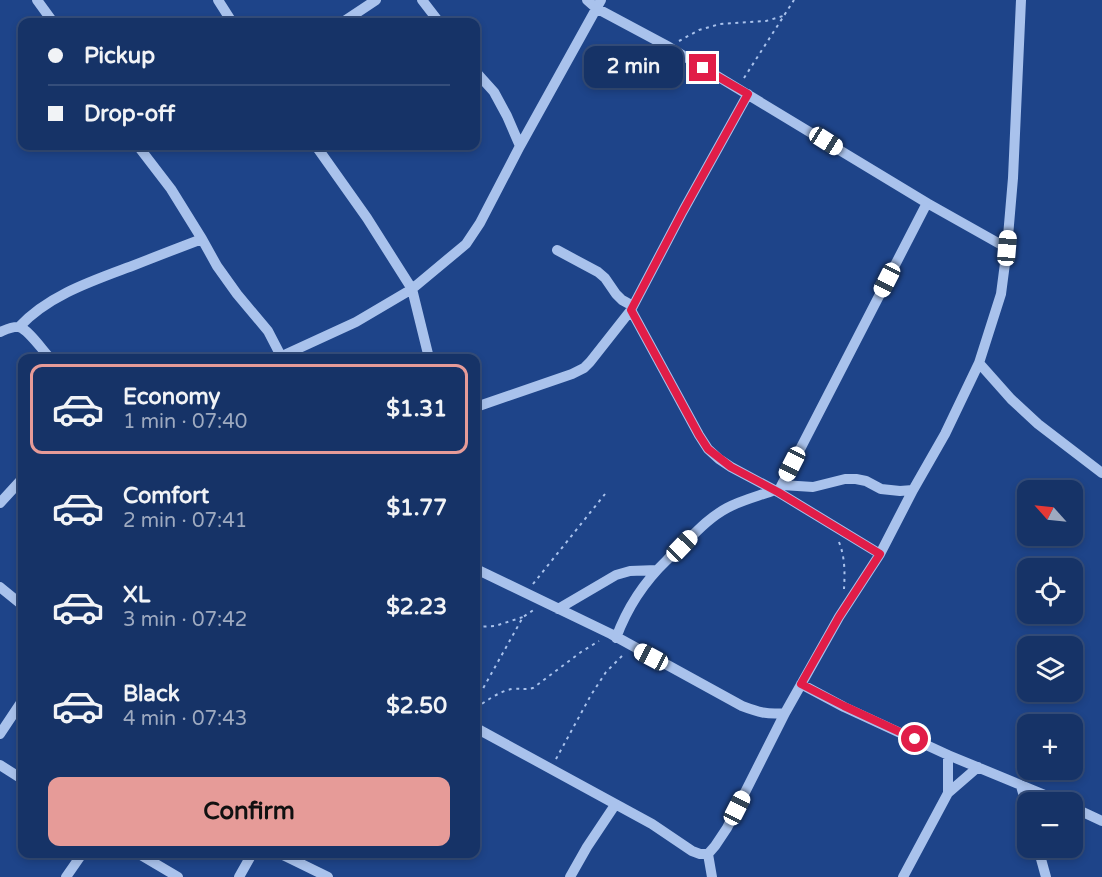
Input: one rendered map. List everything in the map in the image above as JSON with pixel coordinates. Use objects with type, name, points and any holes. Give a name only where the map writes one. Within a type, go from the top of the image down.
[{"type":"street","points":[[37,0],[50,18]]},
{"type":"street","points":[[218,0],[229,18]]},
{"type":"street","points":[[350,18],[375,0]]},
{"type":"street","points":[[422,0],[436,18]]},
{"type":"street","points":[[587,0],[598,4],[927,203],[1007,248]]},
{"type":"street","points":[[480,730],[652,824],[692,851],[708,854],[715,846],[727,828],[801,684],[839,617],[880,554],[945,434],[979,363],[1001,294],[1007,248],[1013,178],[1021,0]]},
{"type":"street","points":[[288,354],[356,322],[412,289],[466,244],[480,223],[598,4]]},
{"type":"street","points":[[480,76],[494,92],[520,146]]},
{"type":"street","points":[[480,405],[572,374],[590,362],[632,308],[743,91]]},
{"type":"street","points":[[141,150],[171,189],[217,266],[268,331],[277,354]]},
{"type":"street","points":[[319,150],[368,218],[412,289],[428,354]]},
{"type":"street","points":[[778,489],[927,203]]},
{"type":"street","points":[[0,332],[19,327],[29,316],[45,305],[80,286],[202,239]]},
{"type":"street","points":[[557,250],[598,272],[616,294],[632,308],[708,449],[731,467],[778,489],[880,554]]},
{"type":"street","points":[[19,327],[27,332],[46,354]]},
{"type":"street","points":[[979,363],[1011,399],[1038,424],[1102,472]]},
{"type":"street","points":[[614,636],[634,599],[657,570],[713,516],[746,499],[778,489],[813,487],[845,479],[866,481],[881,489],[900,492],[913,490]]},
{"type":"street","points":[[0,503],[18,483]]},
{"type":"street","points":[[558,609],[616,575],[630,571],[657,570]]},
{"type":"street","points":[[480,571],[614,636],[742,706],[771,715],[785,713]]},
{"type":"street","points":[[0,587],[18,601]]},
{"type":"street","points":[[801,684],[948,755],[1036,792]]},
{"type":"street","points":[[0,734],[18,707]]},
{"type":"street","points":[[948,755],[948,793]]},
{"type":"street","points":[[0,765],[18,777]]},
{"type":"street","points":[[903,877],[948,793],[978,767]]},
{"type":"street","points":[[1021,786],[1023,792]]},
{"type":"street","points":[[570,877],[615,805]]},
{"type":"street","points":[[1083,812],[1102,821]]},
{"type":"street","points":[[708,854],[712,877]]},
{"type":"street","points":[[66,877],[79,858]]},
{"type":"street","points":[[146,858],[178,877]]},
{"type":"street","points":[[239,877],[250,858]]},
{"type":"street","points":[[289,858],[328,877]]},
{"type":"street","points":[[1041,858],[1046,877]]},
{"type":"path","points":[[743,91],[794,0]]},
{"type":"path","points":[[669,47],[699,30],[720,24],[766,21],[783,16]]},
{"type":"path","points":[[525,593],[605,494]]},
{"type":"path","points":[[833,525],[844,553],[843,597]]},
{"type":"path","points":[[480,627],[495,626],[523,617],[544,603]]},
{"type":"path","points":[[480,694],[523,617]]},
{"type":"path","points":[[480,706],[511,689],[533,688],[581,652],[614,636]]},
{"type":"path","points":[[551,769],[591,695],[606,672],[631,646]]},
{"type":"route","points":[[703,68],[748,94],[631,310],[708,449],[731,467],[778,492],[880,554],[839,617],[801,684],[915,739]]}]
